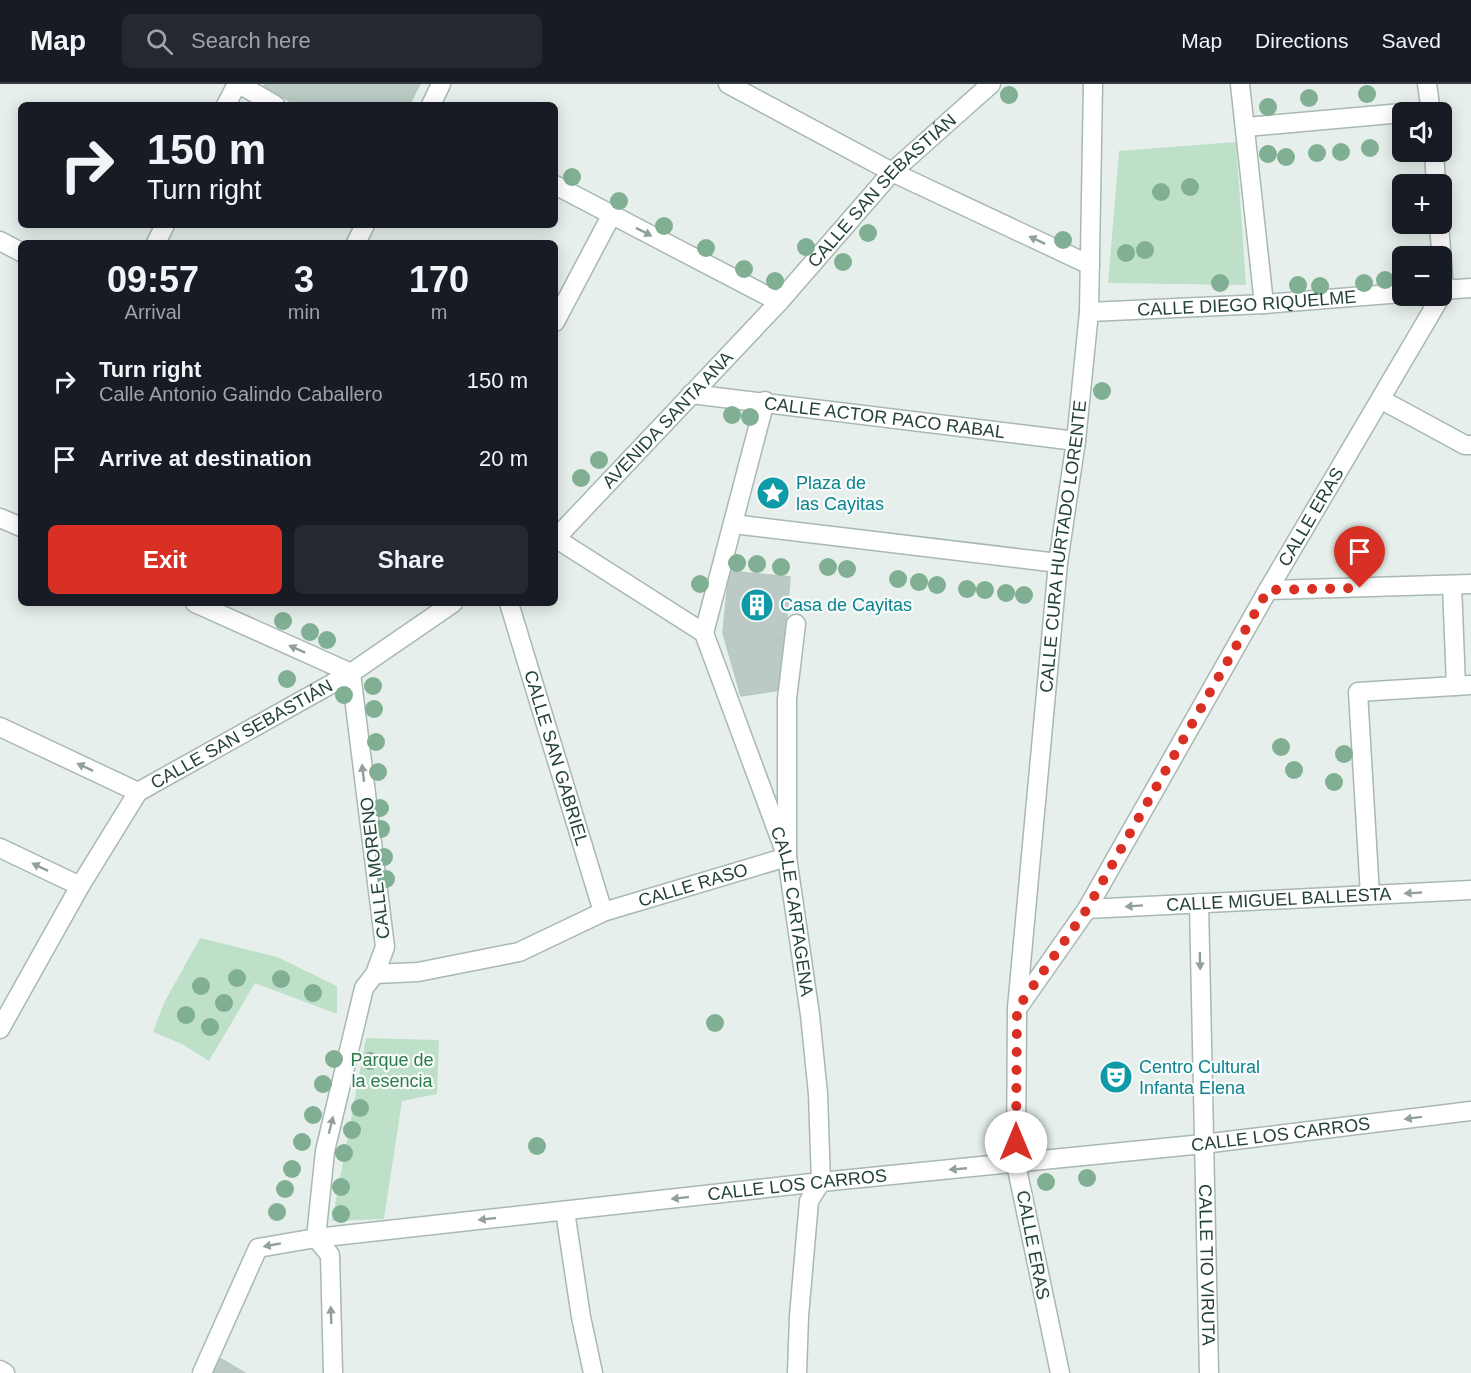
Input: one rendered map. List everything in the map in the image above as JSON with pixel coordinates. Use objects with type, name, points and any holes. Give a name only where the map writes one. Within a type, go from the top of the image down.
[{"type":"street","points":[[228,102],[238,84],[270,102]]},
{"type":"street","points":[[433,102],[441,84]]},
{"type":"street","points":[[728,84],[892,172],[1090,266]]},
{"type":"street","name":"CALLE SAN SEBASTIÁN","points":[[779,302],[892,172],[991,84]]},
{"type":"street","name":"CALLE CURA HURTADO LORENTE","points":[[1017,1009],[1058,563],[1076,441],[1089,312],[1093,84]]},
{"type":"street","points":[[1240,84],[1264,304]]},
{"type":"street","points":[[1427,84],[1430,102]]},
{"type":"street","points":[[1246,127],[1392,114]]},
{"type":"street","points":[[558,187],[779,302]]},
{"type":"street","points":[[558,316],[611,216]]},
{"type":"street","points":[[0,241],[18,250]]},
{"type":"street","points":[[1452,291],[1471,288]]},
{"type":"street","name":"CALLE DIEGO RIQUELME","points":[[1089,312],[1264,304],[1392,294]]},
{"type":"street","name":"AVENIDA SANTA ANA","points":[[558,535],[779,302]]},
{"type":"street","name":"CALLE ERAS","points":[[1060,1373],[1016,1164],[1017,1009],[1087,909],[1268,590],[1382,400],[1434,306]]},
{"type":"street","name":"CALLE ACTOR PACO RABAL","points":[[691,394],[765,401],[1076,441]]},
{"type":"street","points":[[1382,400],[1465,445],[1471,445]]},
{"type":"street","points":[[558,540],[704,633],[765,401]]},
{"type":"street","points":[[0,518],[18,526]]},
{"type":"street","points":[[732,524],[1058,563]]},
{"type":"street","points":[[1268,590],[1471,584]]},
{"type":"street","points":[[1371,895],[1358,693],[1463,686],[1452,585]]},
{"type":"street","points":[[202,606],[351,673]]},
{"type":"street","name":"CALLE SAN SEBASTIÁN","points":[[0,1029],[80,886],[138,792],[351,673],[449,606]]},
{"type":"street","name":"CALLE SAN GABRIEL","points":[[510,606],[603,912]]},
{"type":"street","points":[[787,857],[787,699],[796,624]]},
{"type":"street","name":"CALLE CARTAGENA","points":[[704,633],[787,857],[810,1015],[818,1094],[820,1182],[809,1201],[799,1316],[797,1373]]},
{"type":"street","name":"CALLE MORENO","points":[[316,1238],[325,1151],[364,988],[375,974],[385,947],[351,673]]},
{"type":"street","points":[[0,727],[138,792]]},
{"type":"street","points":[[0,848],[80,886]]},
{"type":"street","name":"CALLE RASO","points":[[375,974],[418,972],[519,952],[603,912],[787,857]]},
{"type":"street","name":"CALLE MIGUEL BALLESTA","points":[[1087,909],[1471,890]]},
{"type":"street","name":"CALLE TIO VIRUTA","points":[[1199,903],[1209,1373]]},
{"type":"street","name":"CALLE LOS CARROS","points":[[202,1373],[258,1248],[316,1238],[820,1182],[1203,1144],[1471,1111]]},
{"type":"street","points":[[565,1211],[581,1317],[593,1373]]},
{"type":"street","points":[[316,1238],[330,1255],[333,1373]]},
{"type":"street","points":[[0,1370],[5,1373]]},
{"type":"green space","points":[[1236,142],[1246,285],[1108,283],[1119,151]]},
{"type":"green space","points":[[200,938],[277,957],[337,986],[337,1014],[255,983],[209,1061],[182,1044],[153,1032],[164,1003]]},
{"type":"green space","name":"Parque de la esencia","points":[[366,1038],[439,1040],[437,1094],[402,1101],[384,1219],[332,1221]]},
{"type":"building","points":[[265,84],[420,84],[411,102],[291,102],[264,86]]},
{"type":"building","name":"Casa de Cayitas","points":[[729,571],[790,577],[785,639],[723,633]]},
{"type":"building","points":[[723,633],[785,639],[780,690],[741,696]]},
{"type":"building","points":[[221,1359],[245,1373],[212,1373],[217,1360]]},
{"type":"place","name":"Plaza de las Cayitas","points":[[773,493]]},
{"type":"place","name":"Casa de Cayitas","points":[[757,605]]},
{"type":"place","name":"Centro Cultural Infanta Elena","points":[[1116,1077]]},
{"type":"route","points":[[1016,1142],[1017,1009],[1087,909],[1268,590],[1360,588]]}]
